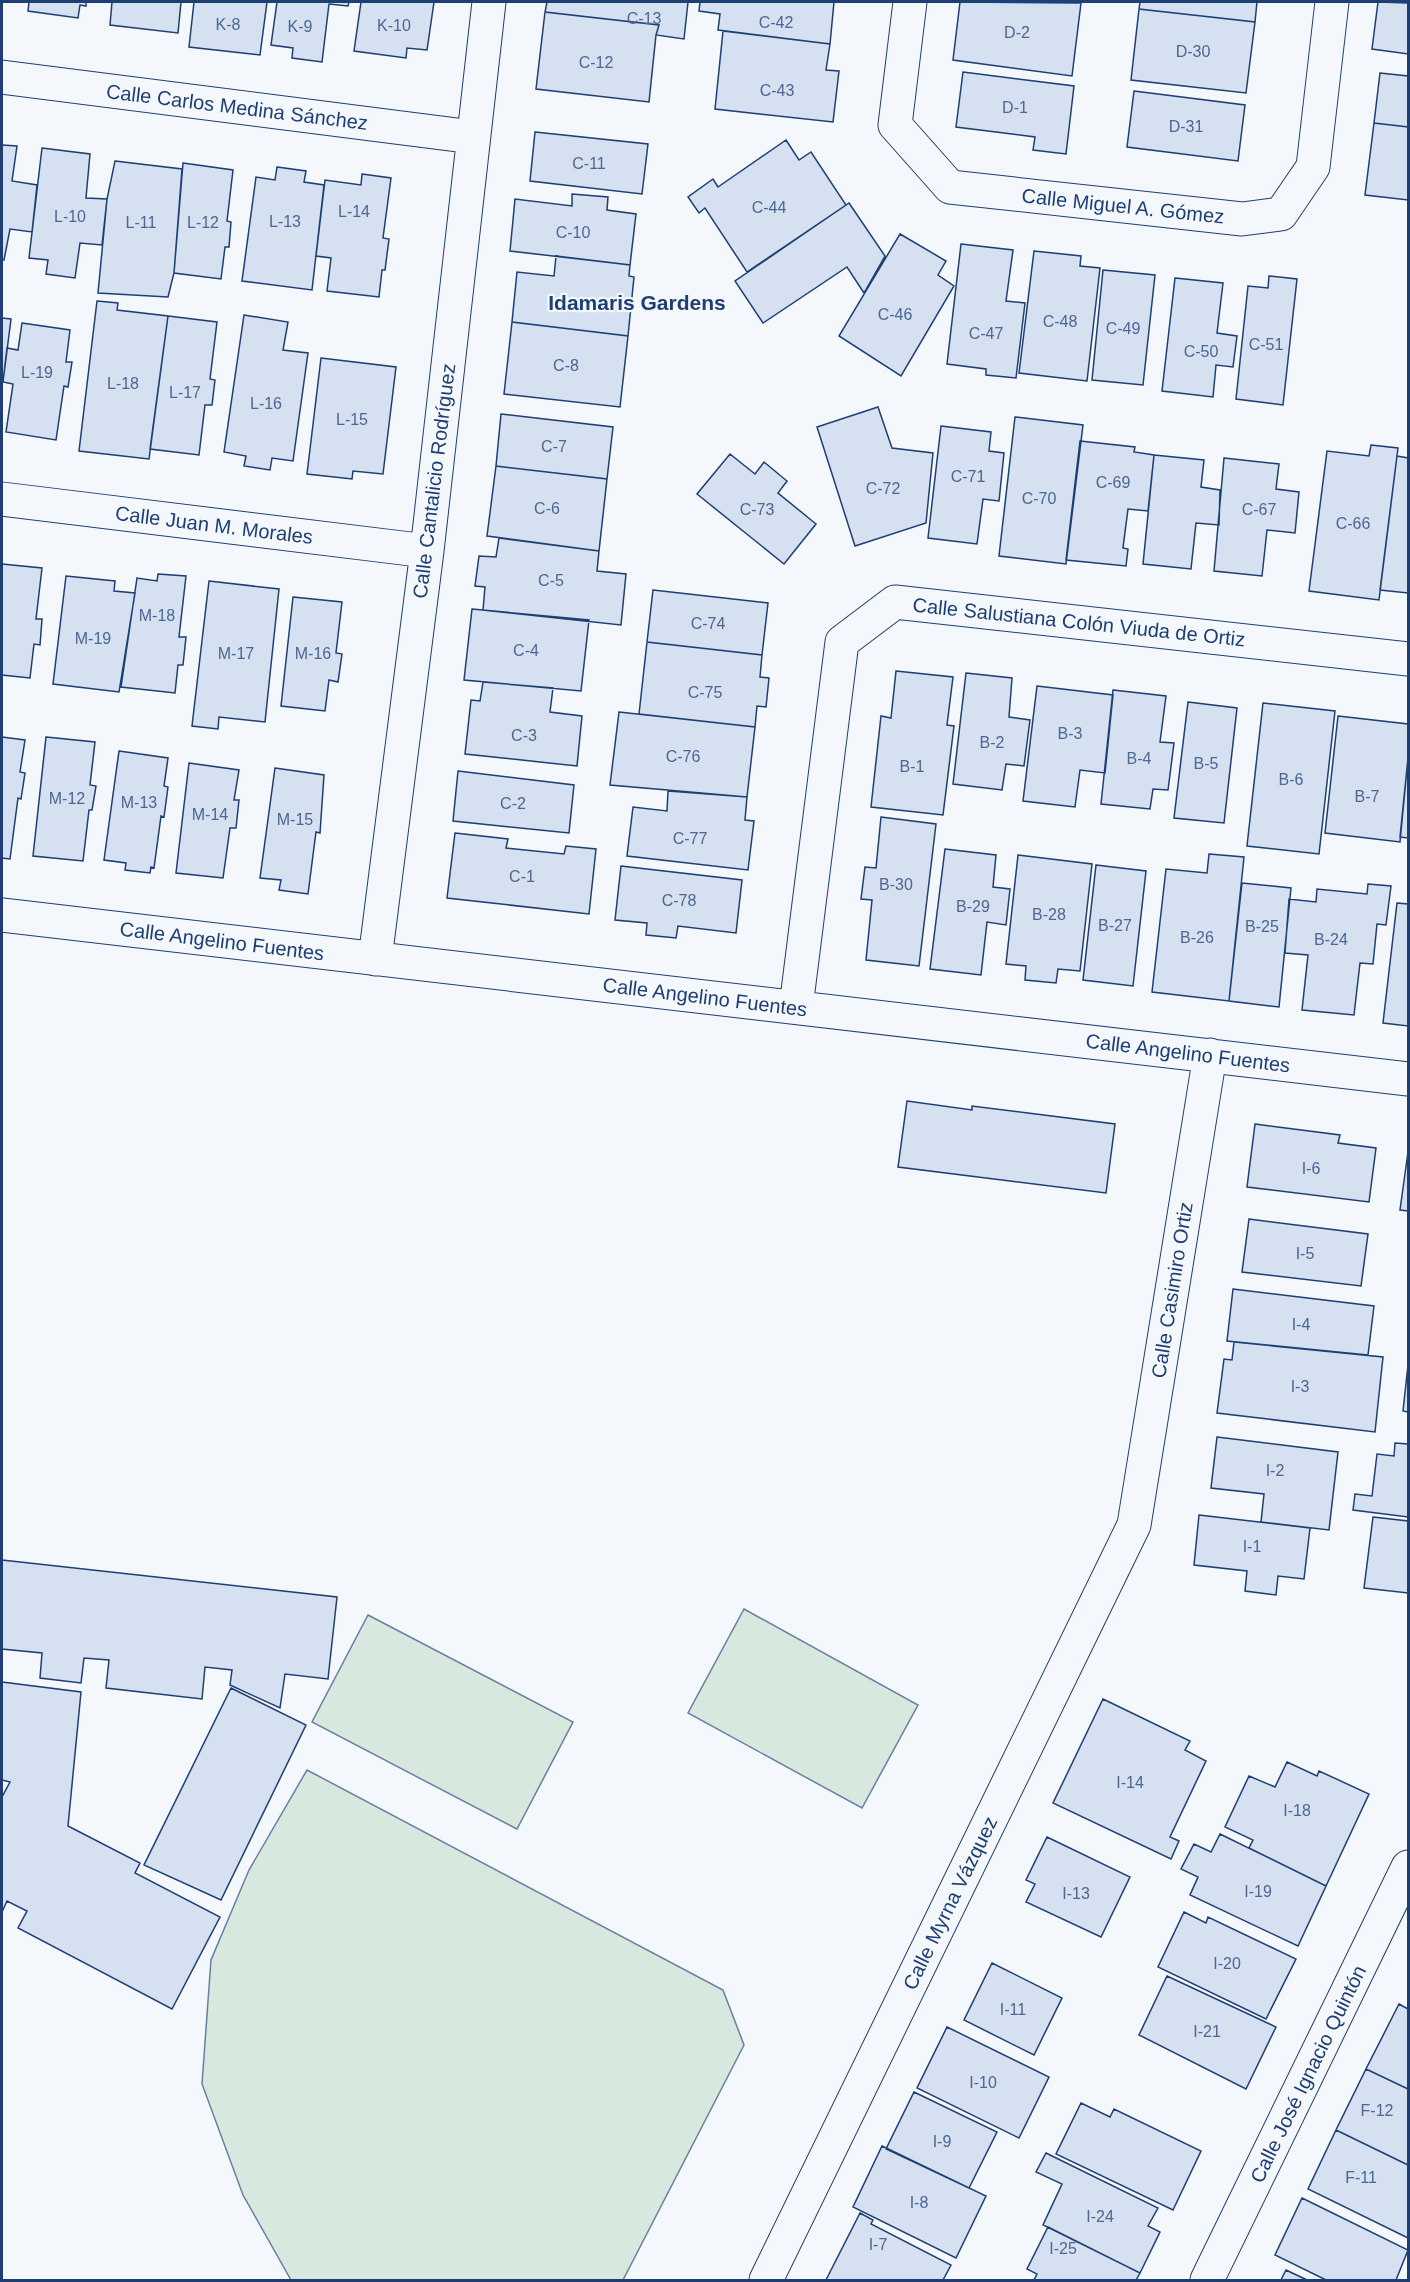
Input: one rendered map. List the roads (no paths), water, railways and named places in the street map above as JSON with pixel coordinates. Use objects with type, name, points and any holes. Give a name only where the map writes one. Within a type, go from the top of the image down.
[{"type":"street","name":"Calle Cantalicio Rodríguez","points":[[375,959],[426,551],[489,2]]},
{"type":"street","name":"Calle Miguel A. Gómez","points":[[910,2],[895,125],[950,187],[1242,219],[1281,214],[1313,167],[1332,2]]},
{"type":"street","name":"Calle Carlos Medina Sánchez","points":[[2,77],[473,137]]},
{"type":"street","name":"Calle Juan M. Morales","points":[[2,498],[426,551]]},
{"type":"street","name":"Calle Salustiana Colón Viuda de Ortiz","points":[[796,1007],[842,642],[895,602],[1408,659]]},
{"type":"street","name":"Calle Angelino Fuentes","points":[[2,915],[1408,1079]]},
{"type":"street","name":"Calle Casimiro Ortiz","points":[[1134,1525],[1210,1055]]},
{"type":"street","name":"Calle Myrna Vázquez","points":[[766,2280],[1134,1525]]},
{"type":"street","name":"Calle José Ignacio Quintón","points":[[1207,2280],[1408,1867]]},
{"type":"district","name":"Idamaris Gardens","points":[[637,302]]}]
